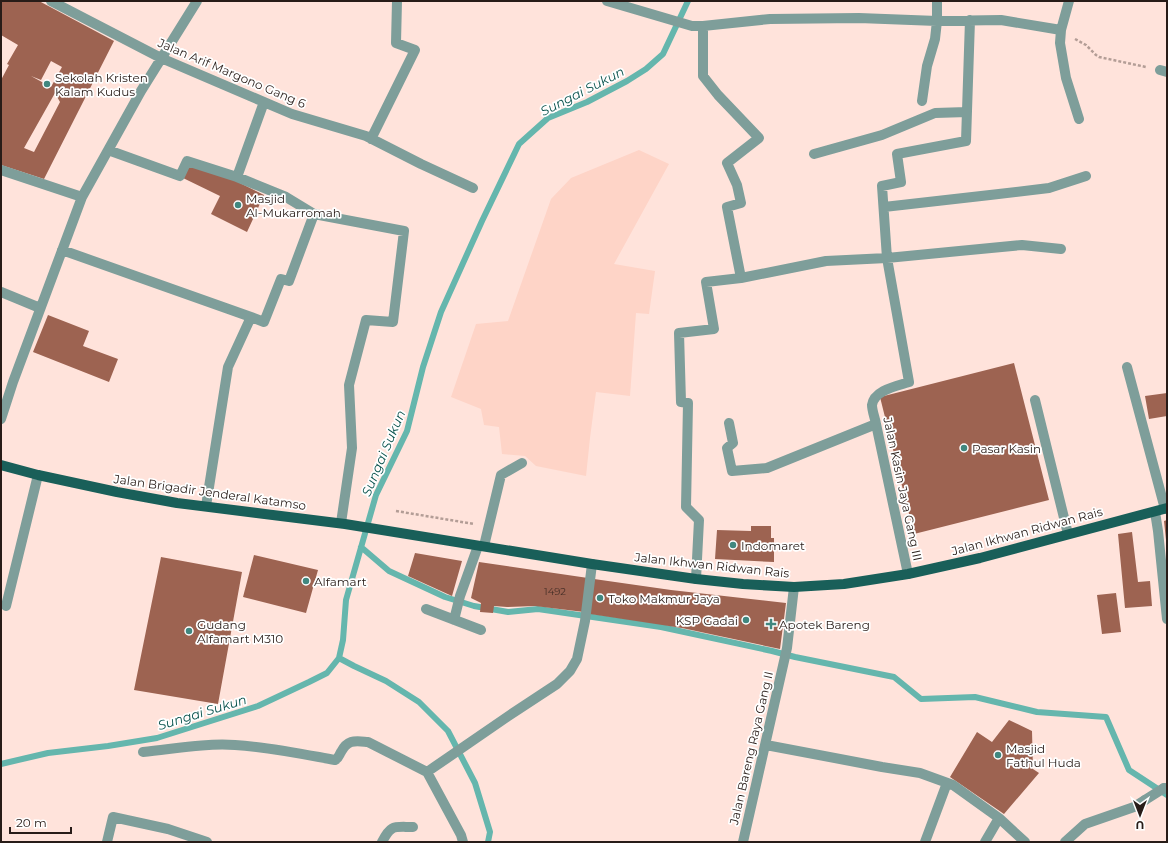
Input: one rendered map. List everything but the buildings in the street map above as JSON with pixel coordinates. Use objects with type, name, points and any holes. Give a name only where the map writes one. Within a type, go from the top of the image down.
[{"type":"main road","name":"Jalan Brigadir Jenderal Katamso","points":[[1,465],[38,475],[177,503],[343,524]]},
{"type":"main road","name":"Jalan Ikhwan Ridwan Rais","points":[[343,524],[696,579],[794,587],[844,584],[908,574],[980,558],[1166,508]]},
{"type":"street","name":"Jalan Arif Margono Gang 6","points":[[51,1],[161,58],[292,114],[371,139],[473,188]]},
{"type":"street","points":[[1,419],[40,308],[82,197],[141,91],[197,1]]},
{"type":"street","points":[[371,139],[415,50],[396,43],[396,1]]},
{"type":"street","points":[[607,1],[697,26],[770,18],[859,18],[937,21],[1001,20],[1061,30]]},
{"type":"street","points":[[922,101],[927,66],[935,39],[937,21],[936,1]]},
{"type":"street","points":[[1069,1],[1061,30],[1060,43],[1066,78],[1079,119]]},
{"type":"street","points":[[887,258],[882,186],[901,182],[898,154],[966,141],[970,20]]},
{"type":"street","points":[[697,26],[702,76],[759,138],[727,163],[737,185],[741,203],[727,207],[741,278]]},
{"type":"street","points":[[237,177],[264,102]]},
{"type":"street","points":[[814,154],[882,135],[935,113],[967,112]]},
{"type":"street","points":[[108,150],[180,176],[186,162],[237,177],[286,197],[314,214],[404,231],[393,322],[366,320],[349,385],[352,448],[343,524]]},
{"type":"street","points":[[1,170],[82,197]]},
{"type":"street","points":[[884,207],[1049,188],[1086,176]]},
{"type":"street","points":[[62,250],[264,322],[281,279],[289,281],[314,214]]},
{"type":"street","points":[[696,579],[699,520],[686,507],[688,402],[680,402],[679,333],[714,329],[706,282],[741,278],[826,261],[887,258],[1022,245],[1061,249]]},
{"type":"street","name":"Jalan Kasin Jaya Gang III","points":[[887,258],[909,382],[879,392],[874,398],[872,404],[908,574]]},
{"type":"street","points":[[1,292],[40,308]]},
{"type":"street","points":[[206,506],[228,367],[251,317]]},
{"type":"street","points":[[1127,367],[1166,508]]},
{"type":"street","points":[[1035,400],[1068,534]]},
{"type":"street","points":[[729,423],[733,443],[727,448],[732,471],[767,468],[876,424]]},
{"type":"street","points":[[454,620],[460,596],[488,527],[501,474],[522,464]]},
{"type":"street","points":[[6,606],[38,475]]},
{"type":"street","points":[[1155,512],[1167,619]]},
{"type":"street","points":[[426,772],[557,684],[570,671],[577,659],[586,616],[592,564]]},
{"type":"street","name":"Jalan Bareng Raya Gang II","points":[[743,842],[787,648],[794,587]]},
{"type":"street","points":[[426,609],[481,630]]},
{"type":"street","points":[[143,752],[198,746],[234,745],[272,748],[335,760],[338,759],[348,743],[359,741],[368,742],[426,772],[461,835],[463,842]]},
{"type":"street","points":[[766,745],[920,773],[953,785],[999,818],[1025,842]]},
{"type":"street","points":[[925,842],[947,783]]},
{"type":"street","points":[[1065,842],[1085,824],[1134,807],[1165,788]]},
{"type":"street","points":[[107,842],[113,817],[168,829],[207,842]]},
{"type":"street","points":[[984,842],[999,818]]},
{"type":"street","points":[[382,842],[390,829],[396,827],[413,827]]},
{"type":"path","points":[[1061,30],[1084,43],[1099,57],[1163,71]]},
{"type":"path","points":[[396,511],[488,527]]},
{"type":"shaded area","points":[[639,150],[669,164],[614,264],[655,271],[649,314],[636,313],[630,396],[596,392],[586,476],[536,466],[525,456],[502,454],[499,427],[484,425],[481,409],[451,397],[476,324],[508,321],[551,199],[571,178]]},
{"type":"waterway","name":"Sungai Sukun","points":[[1,764],[48,753],[108,746],[157,738],[258,706],[327,673],[339,658],[343,640],[346,600],[376,495],[407,431],[423,367],[441,312],[519,144],[548,118],[587,102],[646,69],[663,54],[688,1]]},
{"type":"waterway","points":[[361,547],[389,571],[445,597],[474,606],[508,612],[538,609],[661,627],[795,657],[894,677],[921,699],[975,697],[1037,712],[1106,717],[1129,770],[1167,795]]},
{"type":"waterway","points":[[339,658],[386,681],[419,702],[448,731],[475,783],[490,832],[488,842]]},
{"type":"place","name":"Sekolah Kristen Kalam Kudus","points":[[47,84]]},
{"type":"place","name":"Masjid Al-Mukarromah","points":[[238,205]]},
{"type":"place","name":"Pasar Kasin","points":[[964,448]]},
{"type":"place","name":"Indomaret","points":[[733,545]]},
{"type":"place","name":"Alfamart","points":[[306,581]]},
{"type":"place","name":"Toko Makmur Jaya","points":[[600,598]]},
{"type":"place","name":"KSP Gadai","points":[[746,620]]},
{"type":"place","name":"Apotek Bareng","points":[[771,624]]},
{"type":"place","name":"Gudang Alfamart M310","points":[[189,631]]},
{"type":"place","name":"Masjid Fathul Huda","points":[[998,755]]}]
